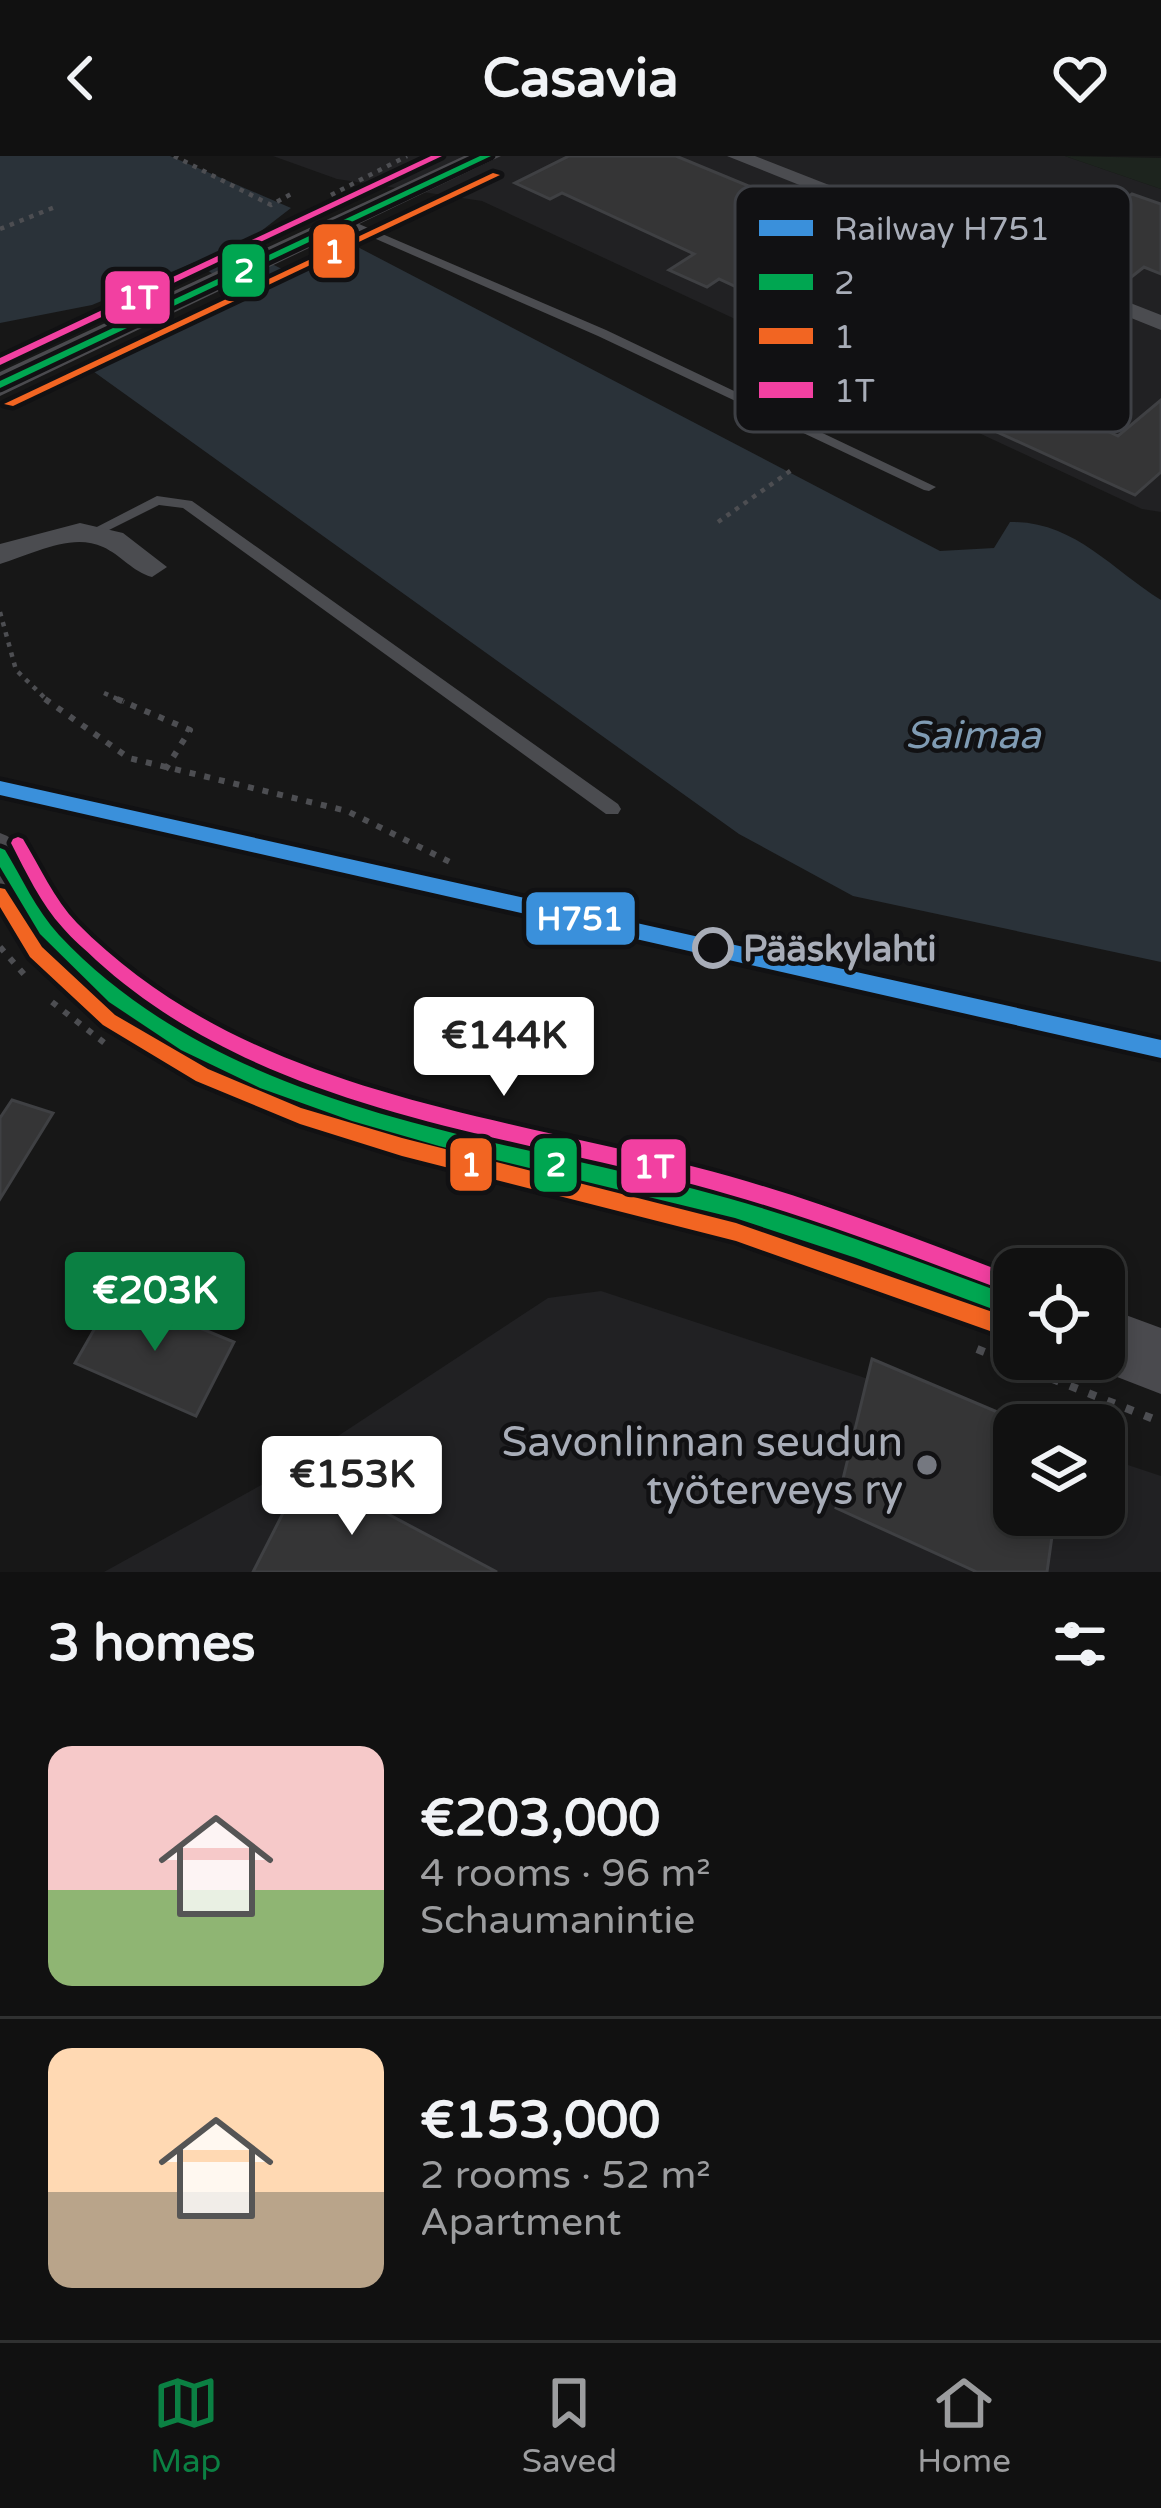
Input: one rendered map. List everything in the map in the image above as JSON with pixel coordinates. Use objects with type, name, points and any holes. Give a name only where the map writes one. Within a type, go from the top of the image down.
[{"type":"street","points":[[0,385],[487,156]]},
{"type":"street","points":[[737,156],[813,186]]},
{"type":"street","points":[[1131,311],[1161,323]]},
{"type":"street","points":[[0,554],[63,534],[98,530],[124,543],[152,567]]},
{"type":"street","points":[[0,854],[13,885],[54,940],[116,998],[154,1028],[285,1089],[701,1199],[993,1299]]},
{"type":"street","points":[[1125,1348],[1161,1361]]},
{"type":"lane","points":[[348,223],[735,396]]},
{"type":"lane","points":[[812,432],[929,487]]},
{"type":"lane","points":[[98,530],[157,500],[187,503],[612,809]]},
{"type":"path","points":[[174,156],[271,205],[293,193]]},
{"type":"path","points":[[0,230],[56,207]]},
{"type":"path","points":[[718,522],[794,470]]},
{"type":"path","points":[[0,612],[16,670],[34,694],[129,758],[347,811],[454,864]]},
{"type":"path","points":[[104,693],[190,730],[165,770]]},
{"type":"shaded area","points":[[273,156],[1065,156],[1161,189],[1161,512],[1142,509],[977,432],[1131,432],[1131,186],[735,186],[735,319],[482,201],[337,179]]},
{"type":"shaded area","points":[[1065,156],[1161,158],[1161,189]]},
{"type":"shaded area","points":[[601,1291],[993,1420],[993,1536],[1125,1536],[1125,1464],[1161,1476],[1161,1572],[104,1572],[274,1478],[548,1298]]},
{"type":"water","name":"Saimaa","points":[[0,156],[170,156],[291,208],[239,248],[284,270],[350,243],[940,551],[994,548],[1010,522],[1054,529],[1091,549],[1161,600],[1161,962],[853,896],[739,834],[90,369],[240,292],[195,262],[92,305],[0,323]]},
{"type":"building","points":[[569,156],[676,156],[748,186],[735,186],[735,286],[719,279],[707,287],[669,270],[694,254],[562,193],[550,199],[515,183]]},
{"type":"building","points":[[1131,195],[1161,204],[1161,274],[1144,267],[1131,277]]},
{"type":"building","points":[[1161,400],[1161,472],[1135,495],[997,432],[1110,432],[1118,436],[1131,432],[1131,425]]},
{"type":"building","points":[[12,1100],[53,1113],[0,1199],[0,1118]]},
{"type":"building","points":[[115,1293],[234,1342],[196,1416],[75,1363]]},
{"type":"building","points":[[872,1359],[993,1410],[993,1536],[1052,1536],[1047,1572],[977,1572],[836,1508]]},
{"type":"building","points":[[305,1470],[497,1572],[253,1572]]},
{"type":"rail line","name":"H751","points":[[0,788],[1161,1049]]},
{"type":"transit line","name":"1T","points":[[0,362],[438,156]]},
{"type":"transit line","name":"2","points":[[0,385],[487,156]]},
{"type":"transit line","name":"1","points":[[9,404],[496,175]]},
{"type":"transit line","name":"1T","points":[[18,843],[63,918],[134,984],[205,1029],[282,1066],[446,1118],[736,1187],[993,1277]]},
{"type":"transit line","name":"2","points":[[0,854],[45,930],[115,997],[186,1044],[266,1082],[439,1137],[735,1209],[993,1299]]},
{"type":"transit line","name":"1","points":[[0,894],[36,952],[109,1020],[202,1075],[300,1116],[402,1147],[736,1232],[993,1322]]},
{"type":"place","name":"Pääskylahti","points":[[713,948]]},
{"type":"place","name":"Savonlinnan seudun työterveys ry","points":[[927,1465]]}]
